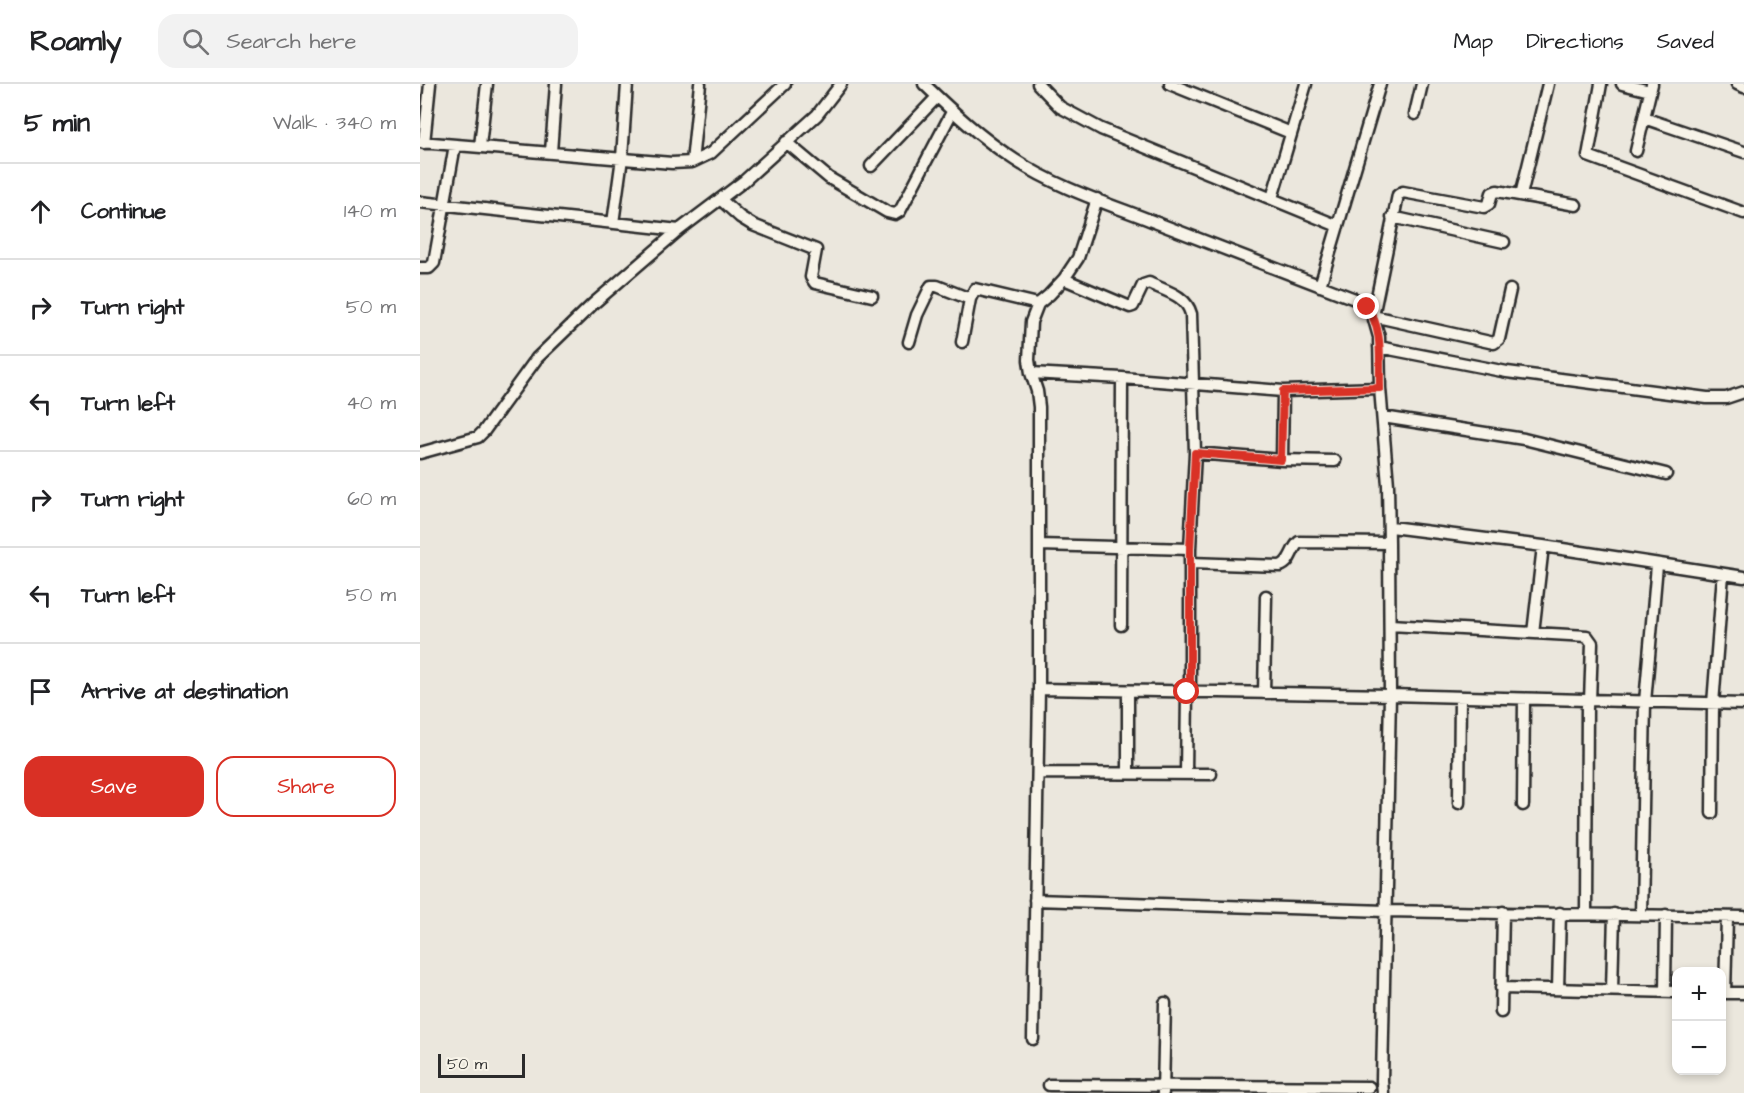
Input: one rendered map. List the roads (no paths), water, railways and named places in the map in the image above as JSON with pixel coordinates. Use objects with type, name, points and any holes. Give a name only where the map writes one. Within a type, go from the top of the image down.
[{"type":"street","points":[[430,84],[422,142],[672,163],[692,162],[711,153],[786,84]]},
{"type":"street","points":[[480,146],[487,84]]},
{"type":"street","points":[[550,152],[556,84]]},
{"type":"street","points":[[613,223],[622,158],[627,84]]},
{"type":"street","points":[[692,162],[700,84]]},
{"type":"street","points":[[420,453],[478,437],[537,358],[593,304],[744,181],[817,115],[841,84]]},
{"type":"street","points":[[924,84],[952,112],[1015,160],[1039,174],[1097,199],[1360,301],[1373,316],[1379,337],[1389,543],[1390,695],[1383,1093]]},
{"type":"street","points":[[1038,84],[1060,107],[1080,119],[1338,226]]},
{"type":"street","points":[[1170,84],[1291,133]]},
{"type":"street","points":[[1272,198],[1306,84]]},
{"type":"street","points":[[1320,286],[1380,84]]},
{"type":"street","points":[[1416,114],[1422,84]]},
{"type":"street","points":[[1521,195],[1548,84]]},
{"type":"street","points":[[1601,84],[1588,156],[1744,213]]},
{"type":"street","points":[[1622,84],[1651,87],[1636,151]]},
{"type":"street","points":[[1737,84],[1744,87]]},
{"type":"street","points":[[871,166],[937,97]]},
{"type":"street","points":[[786,142],[829,178],[887,212],[895,214],[900,211],[952,112]]},
{"type":"street","points":[[1644,118],[1744,152]]},
{"type":"street","points":[[420,268],[429,268],[434,263],[455,145]]},
{"type":"street","points":[[1373,316],[1392,217],[1400,192],[1484,207],[1489,204],[1494,191],[1576,205]]},
{"type":"street","points":[[720,199],[753,225],[816,250],[811,277],[814,283],[872,296]]},
{"type":"street","points":[[1033,1039],[1039,689],[1039,407],[1037,390],[1031,374],[1029,340],[1031,322],[1038,304],[1064,279],[1078,258],[1097,199]]},
{"type":"street","points":[[420,202],[680,231]]},
{"type":"street","points":[[1392,217],[1504,242]]},
{"type":"street","points":[[1064,279],[1130,308],[1134,306],[1145,283],[1183,299],[1189,305],[1195,453],[1190,549],[1186,774]]},
{"type":"street","points":[[909,342],[917,315],[931,286],[937,286],[970,299]]},
{"type":"street","points":[[962,342],[973,291],[979,289],[1038,304]]},
{"type":"street","points":[[1373,316],[1494,343],[1499,339],[1510,290]]},
{"type":"street","points":[[1379,347],[1507,372],[1707,398],[1726,398],[1744,392]]},
{"type":"street","points":[[1031,374],[1122,378],[1283,391],[1380,388]]},
{"type":"street","points":[[1121,625],[1122,378]]},
{"type":"street","points":[[1281,460],[1283,391]]},
{"type":"street","points":[[1383,417],[1524,439],[1666,474]]},
{"type":"street","points":[[1195,453],[1281,460],[1335,461]]},
{"type":"street","points":[[1391,527],[1543,546],[1744,577]]},
{"type":"street","points":[[1190,563],[1280,566],[1288,561],[1294,546],[1299,542],[1389,543]]},
{"type":"street","points":[[1039,544],[1190,549]]},
{"type":"street","points":[[1533,633],[1543,546]]},
{"type":"street","points":[[1641,915],[1645,702],[1657,565]]},
{"type":"street","points":[[1712,813],[1713,704],[1723,574]]},
{"type":"street","points":[[1264,693],[1266,596]]},
{"type":"street","points":[[1390,625],[1587,636],[1590,638],[1592,643],[1588,701],[1586,914]]},
{"type":"street","points":[[1039,689],[1744,704]]},
{"type":"street","points":[[1128,692],[1128,774]]},
{"type":"street","points":[[1460,697],[1460,803]]},
{"type":"street","points":[[1523,805],[1524,699]]},
{"type":"street","points":[[1038,773],[1211,774]]},
{"type":"street","points":[[1035,900],[1744,917]]},
{"type":"street","points":[[1501,1012],[1503,912]]},
{"type":"street","points":[[1558,989],[1560,913]]},
{"type":"street","points":[[1612,990],[1614,914]]},
{"type":"street","points":[[1665,991],[1666,915]]},
{"type":"street","points":[[1724,967],[1727,917]]},
{"type":"street","points":[[1501,988],[1672,992]]},
{"type":"street","points":[[1726,993],[1744,993]]},
{"type":"street","points":[[1163,1089],[1165,1004]]},
{"type":"street","points":[[1048,1085],[1163,1089],[1369,1087]]}]
